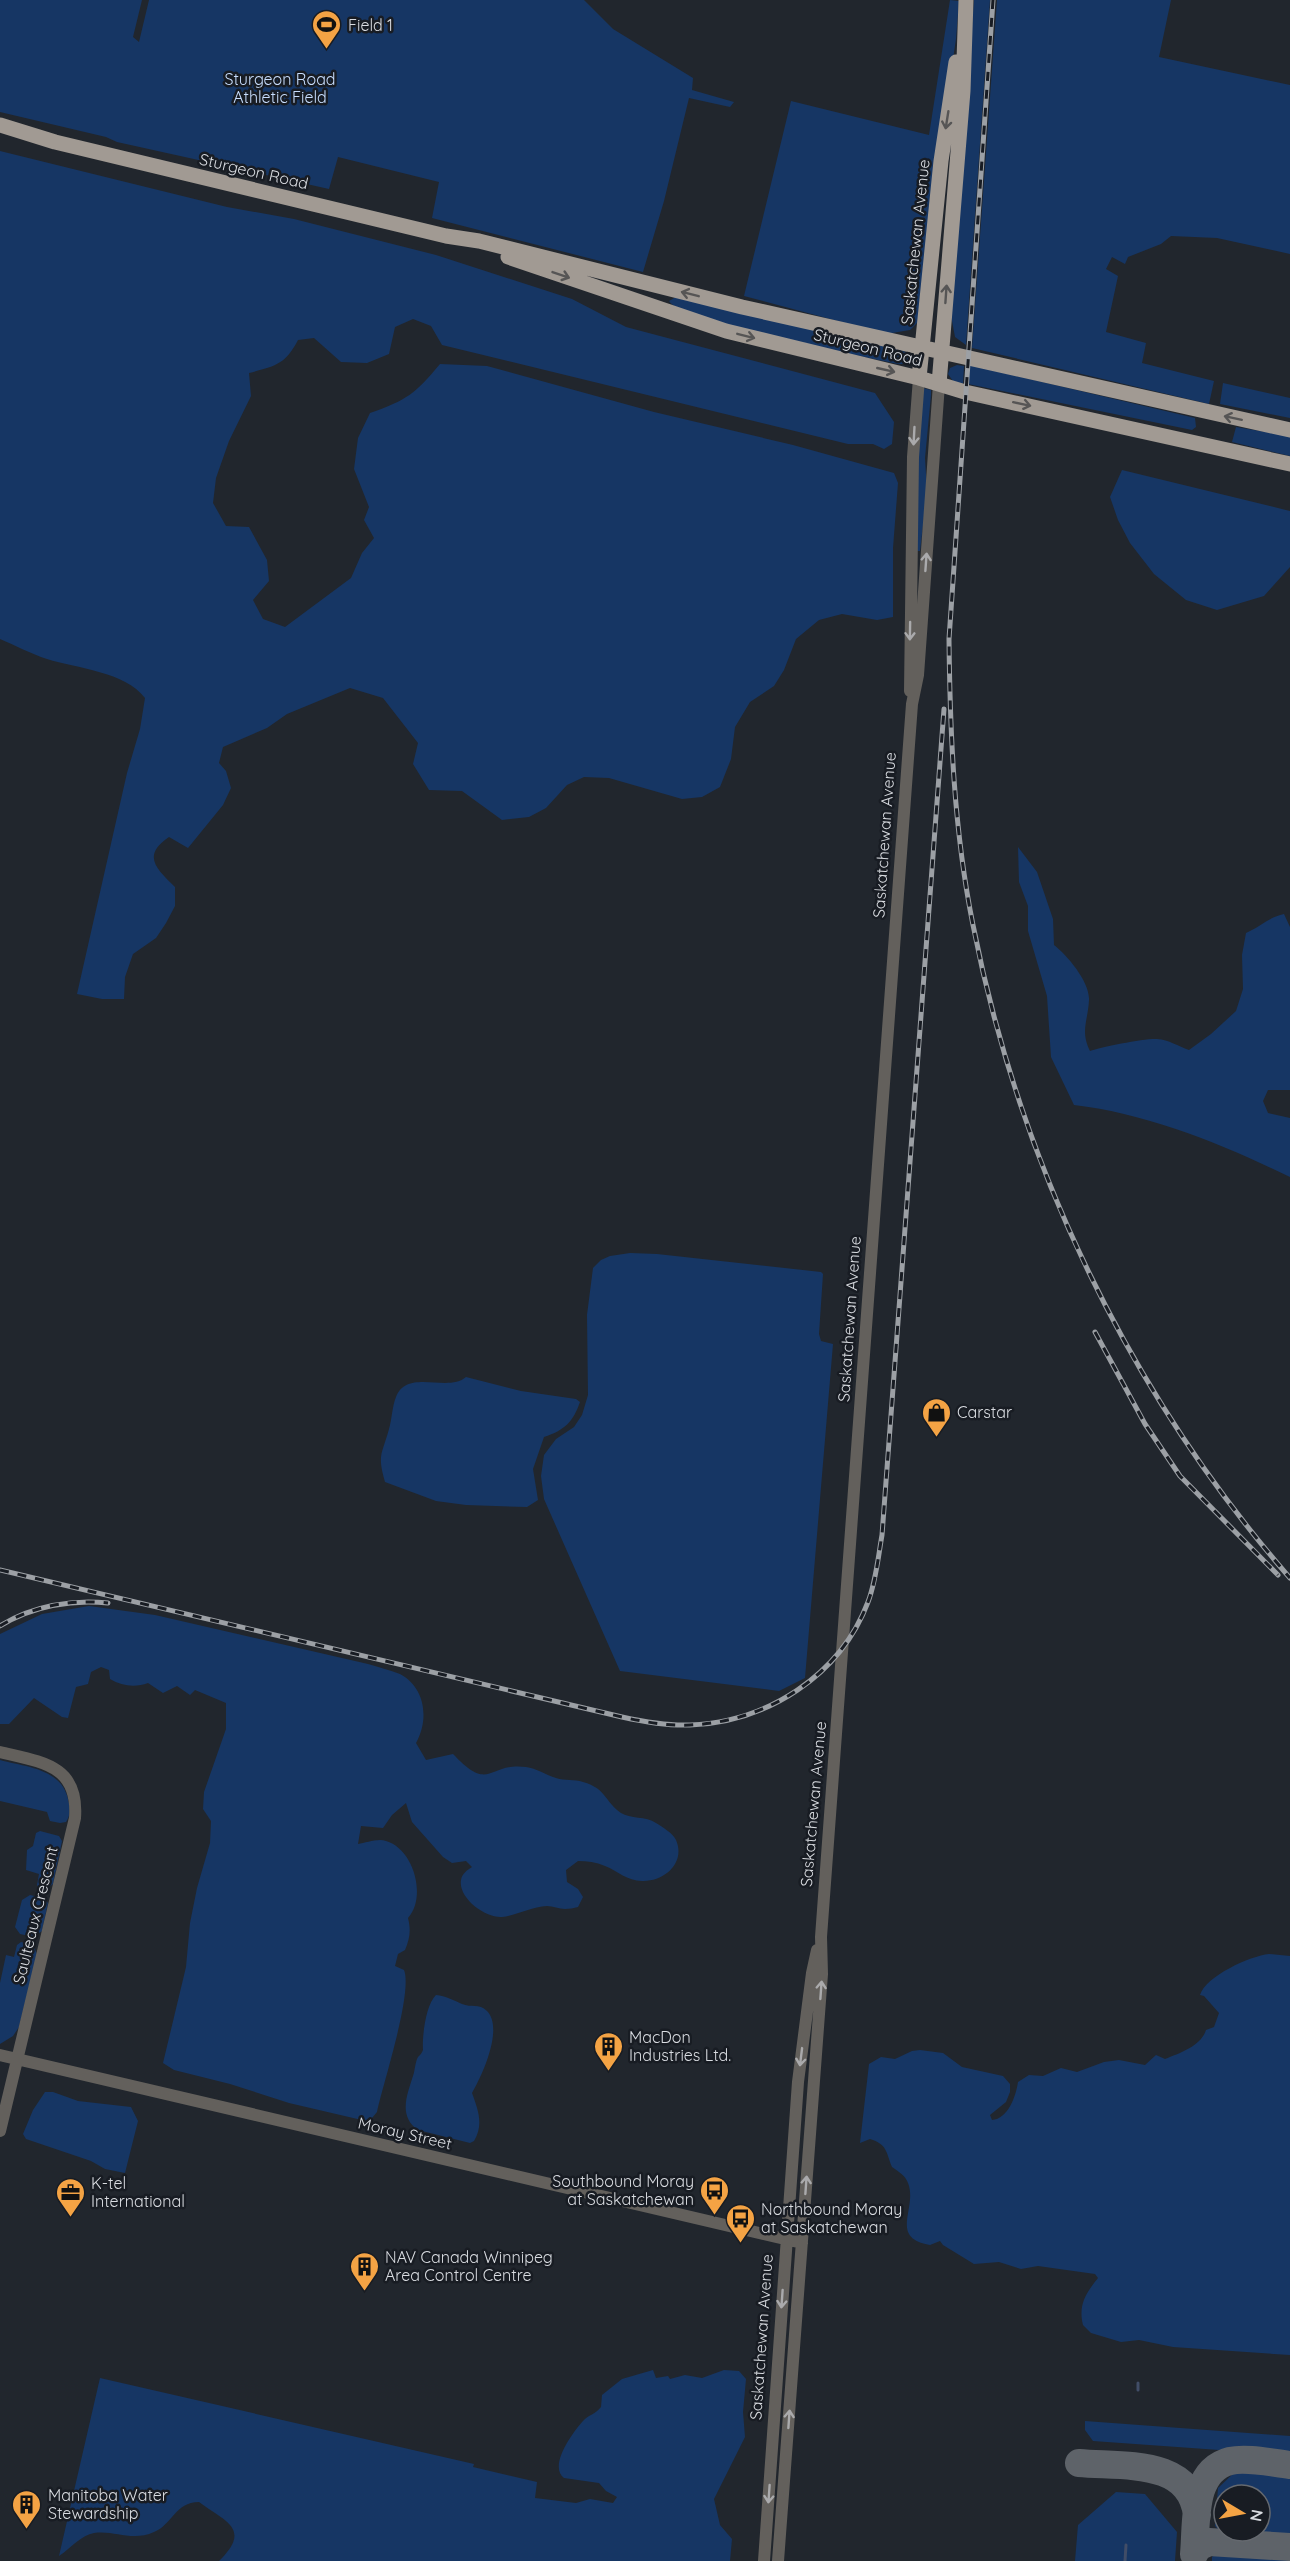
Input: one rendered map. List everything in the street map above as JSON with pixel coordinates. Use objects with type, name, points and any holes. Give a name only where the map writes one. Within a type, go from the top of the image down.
[{"type":"main road","name":"Saskatchewan Avenue","points":[[919,378],[941,161],[965,0]]},
{"type":"main road","name":"Saskatchewan Avenue","points":[[939,384],[963,91],[965,0]]},
{"type":"main road","name":"Sturgeon Road","points":[[0,125],[54,142],[446,236],[478,241],[742,307],[1290,430]]},
{"type":"main road","name":"Sturgeon Road","points":[[0,136],[54,142]]},
{"type":"main road","name":"Sturgeon Road","points":[[446,236],[726,331],[919,378],[965,392],[1290,464]]},
{"type":"street","name":"Saskatchewan Avenue","points":[[912,704],[909,675],[913,457],[919,378]]},
{"type":"street","name":"Saskatchewan Avenue","points":[[778,2561],[822,1974],[820,1937],[912,704],[918,675],[939,384]]},
{"type":"street","name":"Saulteaux Crescent","points":[[0,1752],[40,1761],[58,1770],[70,1785],[76,1805],[75,1818],[0,2131]]},
{"type":"street","name":"Saskatchewan Avenue","points":[[764,2561],[798,2082],[812,1973],[820,1937]]},
{"type":"street","name":"Moray Street","points":[[0,2055],[802,2243]]},
{"type":"green space","name":"Sturgeon Road Athletic Field","points":[[0,0],[142,0],[133,37],[139,42],[149,0],[584,0],[613,29],[693,78],[692,90],[734,102],[730,107],[689,98],[664,201],[643,272],[432,218],[439,182],[338,157],[329,189],[117,142],[106,137],[0,112]]},
{"type":"green space","points":[[950,0],[959,1],[956,39],[934,185],[919,321],[910,330],[886,334],[744,296],[791,101],[929,135]]},
{"type":"green space","points":[[974,0],[990,0],[966,345],[955,337],[950,310]]},
{"type":"green space","points":[[997,0],[1171,0],[1159,57],[1290,85],[1290,254],[1217,238],[1171,236],[1161,244],[1128,257],[1125,264],[1112,257],[1106,269],[1118,276],[1106,332],[1146,343],[1142,363],[1214,381],[1209,404],[972,348]]},
{"type":"green space","points":[[0,151],[227,207],[294,219],[436,255],[572,299],[626,327],[875,393],[894,422],[892,444],[884,449],[873,444],[848,444],[442,345],[431,326],[413,319],[395,327],[389,354],[367,363],[341,362],[314,338],[298,340],[284,360],[249,373],[251,396],[229,441],[216,478],[213,503],[226,526],[249,527],[267,560],[269,581],[253,600],[263,619],[285,627],[351,578],[362,553],[374,538],[364,520],[369,507],[354,469],[358,438],[370,413],[410,395],[440,364],[487,366],[654,412],[793,445],[894,473],[898,483],[893,548],[893,617],[877,620],[842,614],[819,620],[796,639],[784,670],[774,686],[750,702],[735,727],[731,759],[720,787],[702,797],[682,799],[609,778],[584,777],[567,785],[546,808],[529,817],[502,820],[462,791],[429,790],[413,764],[418,743],[383,698],[350,688],[287,714],[267,728],[223,747],[219,763],[226,771],[231,788],[223,805],[188,848],[169,837],[156,850],[154,856],[158,868],[175,887],[175,906],[156,938],[133,954],[125,977],[124,999],[102,999],[77,994],[127,773],[140,729],[145,698],[126,682],[100,672],[35,655],[0,639]]},
{"type":"green space","points":[[676,297],[903,351],[912,355],[911,364],[898,364],[737,328],[680,309],[669,301]]},
{"type":"green space","points":[[957,365],[964,366],[963,384],[953,381],[948,374],[950,368]]},
{"type":"green space","points":[[970,365],[1195,418],[1196,427],[1192,430],[968,384]]},
{"type":"green space","points":[[1223,383],[1290,398],[1290,418],[1220,404]]},
{"type":"green space","points":[[923,388],[931,390],[931,395],[925,458],[927,491],[920,551],[917,551],[917,455]]},
{"type":"green space","points":[[1236,427],[1290,436],[1290,456],[1232,442]]},
{"type":"green space","points":[[1122,470],[1290,511],[1290,567],[1264,596],[1217,610],[1186,600],[1154,574],[1130,543],[1118,520],[1110,497]]},
{"type":"green space","points":[[1018,847],[1037,872],[1053,919],[1054,945],[1071,962],[1086,985],[1089,1000],[1085,1038],[1090,1051],[1123,1043],[1157,1039],[1189,1050],[1236,1011],[1243,989],[1242,955],[1246,933],[1284,914],[1290,927],[1290,1090],[1268,1090],[1263,1101],[1268,1113],[1290,1118],[1290,1177],[1185,1132],[1130,1115],[1074,1105],[1051,1057],[1047,996],[1028,931],[1028,906],[1019,882]]},
{"type":"green space","points":[[630,1253],[657,1254],[823,1274],[819,1334],[821,1341],[833,1344],[805,1678],[779,1691],[620,1671],[544,1499],[541,1476],[544,1455],[556,1439],[574,1427],[582,1415],[588,1395],[587,1315],[593,1268],[601,1260],[610,1256]]},
{"type":"green space","points":[[466,1377],[521,1391],[576,1399],[580,1402],[567,1424],[544,1437],[533,1469],[538,1500],[527,1507],[466,1505],[436,1501],[385,1482],[381,1455],[396,1397],[401,1388],[418,1382],[449,1383]]},
{"type":"green space","points":[[89,1606],[155,1615],[368,1664],[400,1674],[415,1687],[423,1705],[423,1724],[416,1743],[426,1760],[453,1754],[465,1766],[483,1774],[503,1768],[526,1767],[556,1778],[591,1785],[597,1788],[621,1813],[652,1821],[675,1837],[678,1856],[675,1863],[665,1875],[637,1881],[610,1868],[578,1861],[566,1870],[567,1882],[578,1889],[583,1897],[578,1907],[565,1909],[547,1906],[508,1916],[495,1916],[474,1906],[464,1894],[461,1880],[465,1872],[472,1867],[466,1861],[452,1863],[443,1857],[412,1822],[406,1803],[392,1815],[383,1828],[361,1826],[358,1844],[379,1840],[396,1846],[410,1863],[417,1887],[414,1909],[408,1918],[410,1930],[408,1942],[405,1950],[398,1954],[395,1966],[404,1970],[406,1981],[401,2017],[377,2112],[372,2118],[366,2121],[289,2103],[230,2084],[174,2070],[163,2063],[186,1967],[190,1923],[197,1888],[210,1843],[211,1821],[203,1809],[204,1792],[226,1729],[226,1703],[195,1690],[190,1695],[177,1686],[163,1693],[148,1683],[124,1685],[110,1679],[109,1670],[101,1667],[91,1672],[88,1684],[76,1687],[68,1718],[62,1717],[34,1698],[9,1724],[0,1724],[0,1634],[42,1614]]},
{"type":"green space","points":[[0,1760],[41,1770],[58,1781],[69,1802],[70,1808],[66,1822],[50,1821],[47,1812],[0,1801]]},
{"type":"green space","points":[[40,1831],[59,1836],[62,1841],[53,1884],[45,1890],[39,1889],[37,1885],[39,1874],[26,1870],[27,1850],[33,1846],[36,1833]]},
{"type":"green space","points":[[30,1895],[43,1898],[48,1903],[42,1931],[34,1937],[20,1934],[15,1927],[22,1900]]},
{"type":"green space","points":[[21,1942],[33,1945],[37,1954],[19,2027],[13,2036],[0,2044],[0,1983],[6,1955],[14,1957],[17,1945]]},
{"type":"green space","points":[[1269,1954],[1290,1956],[1290,2355],[1173,2347],[1139,2340],[1121,2342],[1091,2333],[1083,2325],[1082,2305],[1098,2278],[1095,2274],[1038,2266],[1021,2269],[999,2262],[974,2264],[940,2241],[930,2245],[910,2236],[907,2229],[910,2193],[907,2180],[892,2167],[880,2143],[870,2139],[860,2143],[869,2064],[881,2057],[895,2059],[920,2050],[943,2053],[962,2067],[1003,2076],[1010,2084],[1010,2092],[1006,2102],[990,2115],[992,2120],[998,2119],[1010,2106],[1018,2082],[1029,2075],[1043,2076],[1061,2068],[1077,2072],[1104,2062],[1119,2060],[1145,2065],[1156,2055],[1165,2059],[1189,2048],[1200,2040],[1206,2030],[1214,2027],[1219,2013],[1204,1996],[1200,1995],[1204,1988],[1219,1974],[1230,1968]]},
{"type":"green space","points":[[436,1995],[465,2005],[481,2007],[492,2019],[490,2052],[472,2093],[478,2111],[479,2129],[474,2141],[470,2143],[418,2130],[406,2112],[416,2061],[423,2050],[427,2013]]},
{"type":"green space","points":[[45,2092],[53,2092],[78,2101],[131,2107],[138,2121],[125,2173],[105,2169],[91,2161],[26,2139],[23,2134],[33,2110]]},
{"type":"green space","points":[[653,2370],[656,2378],[668,2376],[670,2379],[685,2375],[702,2378],[724,2370],[739,2371],[746,2379],[743,2412],[745,2437],[714,2499],[720,2525],[732,2539],[730,2561],[219,2561],[234,2541],[234,2533],[225,2520],[199,2502],[184,2506],[154,2532],[138,2536],[109,2533],[89,2534],[59,2556],[100,2378],[474,2464],[473,2467],[537,2482],[535,2498],[576,2503],[590,2499],[613,2503],[617,2497],[606,2491],[599,2483],[564,2478],[560,2473],[560,2458],[568,2441],[579,2426],[601,2407],[602,2395],[622,2379]]},
{"type":"green space","points":[[1085,2421],[1290,2436],[1290,2455],[1093,2441],[1085,2430]]},
{"type":"green space","points":[[1236,2471],[1290,2475],[1290,2540],[1272,2539],[1272,2483],[1223,2483]]},
{"type":"green space","points":[[1116,2492],[1145,2494],[1177,2532],[1175,2561],[1075,2561],[1078,2525]]},
{"type":"green space","points":[[1222,2549],[1290,2554],[1290,2561],[1212,2561],[1212,2557]]},
{"type":"waterway","points":[[1138,2383],[1138,2390]]},
{"type":"waterway","points":[[1125,2561],[1126,2545]]},
{"type":"taxiway","points":[[1290,2465],[1260,2461],[1230,2461],[1217,2467],[1208,2475],[1198,2500],[1194,2554],[1198,2547],[1209,2542],[1290,2547]]},
{"type":"taxiway","points":[[1079,2463],[1134,2466],[1168,2475],[1182,2483],[1192,2497],[1197,2515]]},
{"type":"railway","points":[[993,0],[949,639],[950,711],[957,818],[973,925],[994,1014],[1020,1102],[1052,1188],[1089,1272],[1131,1353],[1179,1432],[1232,1507],[1290,1578]]},
{"type":"railway","points":[[0,1570],[622,1717],[656,1723],[690,1725],[719,1722],[746,1715],[773,1704],[820,1673],[839,1652],[868,1602],[875,1578],[882,1535],[944,709]]},
{"type":"railway","points":[[1095,1332],[1145,1424],[1180,1476],[1278,1575]]},
{"type":"railway","points":[[0,1626],[25,1613],[66,1603],[108,1603]]},
{"type":"place","name":"Field 1","points":[[327,50]]},
{"type":"place","name":"Carstar","points":[[936,1438]]},
{"type":"place","name":"MacDon Industries Ltd.","points":[[608,2072]]},
{"type":"place","name":"Southbound Moray at Saskatchewan","points":[[715,2216]]},
{"type":"place","name":"K-tel International","points":[[70,2218]]},
{"type":"place","name":"Northbound Moray at Saskatchewan","points":[[740,2244]]},
{"type":"place","name":"NAV Canada Winnipeg Area Control Centre","points":[[364,2292]]},
{"type":"place","name":"Manitoba Water Stewardship","points":[[27,2530]]}]
